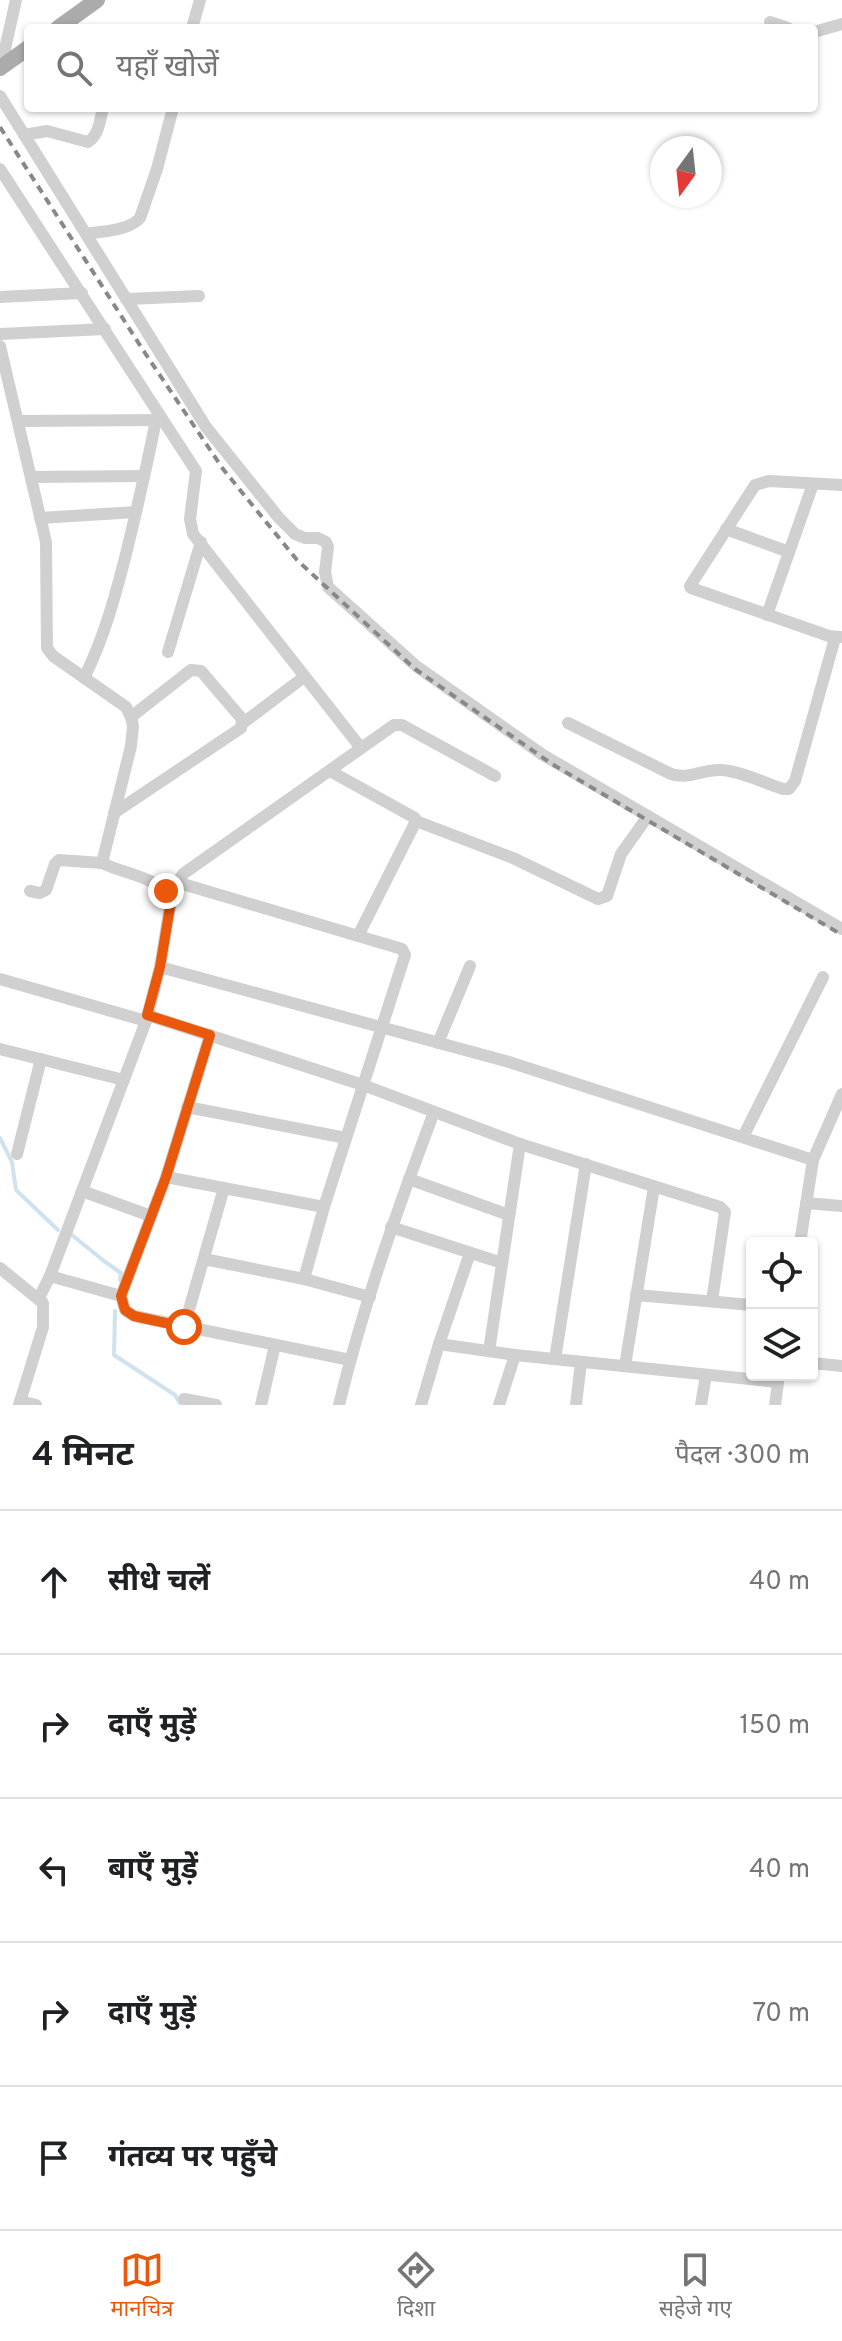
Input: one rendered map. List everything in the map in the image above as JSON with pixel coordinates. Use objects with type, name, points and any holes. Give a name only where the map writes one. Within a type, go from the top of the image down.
[{"type":"main road","points":[[64,24],[97,0]]},
{"type":"main road","points":[[0,67],[24,51]]},
{"type":"street","points":[[0,67],[16,0]]},
{"type":"street","points":[[193,24],[200,0]]},
{"type":"street","points":[[770,22],[776,24]]},
{"type":"street","points":[[818,31],[842,24]]},
{"type":"street","points":[[0,96],[206,427],[270,507],[299,537],[318,538],[326,542],[328,587],[416,666],[543,755],[842,929]]},
{"type":"street","points":[[24,135],[47,131],[88,142],[97,132],[102,112]]},
{"type":"street","points":[[86,234],[128,226],[140,218],[172,112]]},
{"type":"street","points":[[0,169],[105,329],[159,420],[196,471],[190,526],[193,534],[361,748]]},
{"type":"street","points":[[0,297],[82,293]]},
{"type":"street","points":[[126,299],[199,296]]},
{"type":"street","points":[[0,334],[105,329]]},
{"type":"street","points":[[0,346],[46,542],[47,648],[53,656],[126,707],[131,717],[131,746],[102,863]]},
{"type":"street","points":[[0,410],[14,407]]},
{"type":"street","points":[[18,421],[159,420]]},
{"type":"street","points":[[84,678],[107,623],[159,420]]},
{"type":"street","points":[[31,477],[144,476]]},
{"type":"street","points":[[568,723],[680,777],[725,770],[789,789],[795,781],[839,636],[691,588],[691,583],[755,485],[761,482],[842,485]]},
{"type":"street","points":[[767,615],[813,484]]},
{"type":"street","points":[[40,518],[136,512]]},
{"type":"street","points":[[726,529],[789,552]]},
{"type":"street","points":[[168,652],[201,542]]},
{"type":"street","points":[[131,717],[191,670],[196,670],[201,671],[243,723]]},
{"type":"street","points":[[114,813],[241,728],[243,723],[304,677]]},
{"type":"street","points":[[39,1298],[147,1018],[160,967],[171,888],[180,877],[394,725],[398,724],[495,776]]},
{"type":"street","points":[[330,771],[416,821],[513,858],[598,899],[603,899],[610,890],[621,854],[648,816]]},
{"type":"street","points":[[358,936],[416,821]]},
{"type":"street","points":[[30,891],[40,893],[46,890],[59,860],[102,863],[171,888],[183,884],[402,949],[405,955],[304,1279]]},
{"type":"street","points":[[438,1043],[470,966]]},
{"type":"street","points":[[160,967],[509,1062],[813,1160]]},
{"type":"street","points":[[743,1137],[823,977]]},
{"type":"street","points":[[0,979],[210,1035],[363,1085],[520,1144],[724,1210],[712,1301]]},
{"type":"street","points":[[210,1035],[166,1177],[121,1296],[125,1310],[134,1316],[350,1360]]},
{"type":"street","points":[[0,1049],[124,1080]]},
{"type":"street","points":[[17,1154],[41,1059]]},
{"type":"street","points":[[801,1237],[813,1160],[840,1102]]},
{"type":"street","points":[[187,1107],[346,1138]]},
{"type":"street","points":[[339,1405],[391,1227],[434,1112]]},
{"type":"street","points":[[489,1351],[520,1144]]},
{"type":"street","points":[[555,1359],[586,1164]]},
{"type":"street","points":[[166,1177],[324,1207]]},
{"type":"street","points":[[409,1179],[509,1215]]},
{"type":"street","points":[[625,1366],[654,1187]]},
{"type":"street","points":[[184,1327],[224,1188]]},
{"type":"street","points":[[82,1191],[151,1216]]},
{"type":"street","points":[[806,1203],[842,1206]]},
{"type":"street","points":[[391,1227],[502,1263]]},
{"type":"street","points":[[421,1405],[470,1253]]},
{"type":"street","points":[[204,1259],[304,1279],[370,1297]]},
{"type":"street","points":[[0,1268],[43,1303],[43,1327],[20,1403],[36,1405]]},
{"type":"street","points":[[50,1276],[121,1296]]},
{"type":"street","points":[[636,1295],[746,1304]]},
{"type":"street","points":[[439,1344],[515,1355],[746,1377]]},
{"type":"street","points":[[261,1405],[275,1345]]},
{"type":"street","points":[[499,1405],[515,1355]]},
{"type":"street","points":[[576,1405],[581,1362]]},
{"type":"street","points":[[818,1364],[842,1366]]},
{"type":"street","points":[[701,1405],[706,1375]]},
{"type":"street","points":[[775,1405],[778,1381]]},
{"type":"street","points":[[184,1399],[216,1405]]},
{"type":"waterway","points":[[0,1138],[12,1162],[16,1190],[58,1230]]},
{"type":"waterway","points":[[72,1235],[121,1273],[120,1280]]},
{"type":"waterway","points":[[115,1311],[114,1355],[175,1395],[181,1405]]},
{"type":"railway","points":[[0,127],[223,469],[297,560],[415,669],[552,764],[842,935]]},
{"type":"route","points":[[166,891],[171,901],[160,967],[147,1015],[210,1035],[166,1177],[121,1296],[125,1310],[134,1316],[184,1327]]}]
